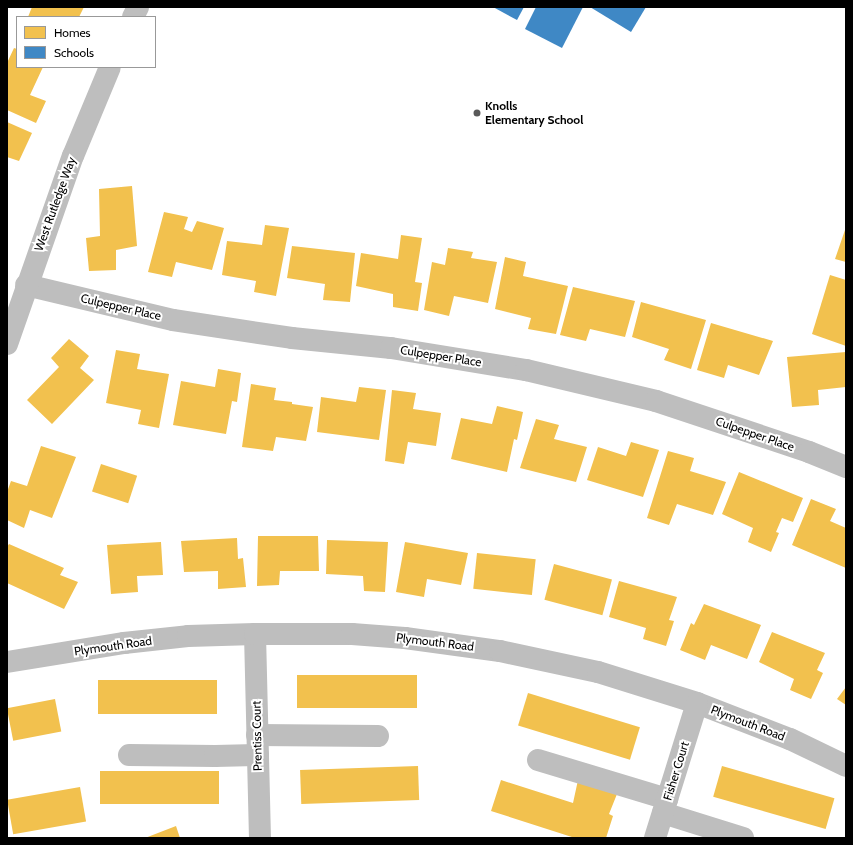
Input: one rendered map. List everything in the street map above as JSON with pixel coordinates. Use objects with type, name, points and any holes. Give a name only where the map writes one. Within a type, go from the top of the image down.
[{"type":"street","points":[[134,16],[138,7]]},
{"type":"street","name":"West Rutledge Way","points":[[7,344],[26,285],[73,156],[110,68]]},
{"type":"street","name":"Culpepper Place","points":[[26,285],[173,320],[292,338],[391,348],[526,370],[656,401],[809,452],[846,467]]},
{"type":"street","name":"Prentiss Court","points":[[255,634],[260,838]]},
{"type":"street","name":"Plymouth Road","points":[[7,662],[124,643],[188,636],[352,634],[405,638],[500,651],[598,672],[697,703],[790,740],[846,766]]},
{"type":"street","name":"Fisher Court","points":[[655,838],[697,703]]},
{"type":"street","points":[[129,755],[378,736]]},
{"type":"street","points":[[538,760],[665,806],[743,838]]},
{"type":"building: Homes","points":[[32,7],[84,7],[80,16],[28,16]]},
{"type":"building: Homes","points":[[14,48],[16,49],[16,68],[43,68],[30,95],[46,101],[36,123],[7,110],[7,63]]},
{"type":"building: Homes","points":[[7,122],[32,133],[19,161],[7,157]]},
{"type":"building: Homes","points":[[132,186],[137,246],[116,250],[116,270],[89,271],[86,238],[100,236],[99,189]]},
{"type":"building: Homes","points":[[164,212],[188,217],[184,229],[192,232],[197,221],[224,228],[212,270],[176,262],[172,277],[148,272]]},
{"type":"building: Homes","points":[[265,225],[289,228],[276,296],[254,292],[256,281],[222,275],[227,241],[262,245]]},
{"type":"building: Homes","points":[[846,227],[846,262],[835,259]]},
{"type":"building: Homes","points":[[401,235],[422,238],[415,282],[422,283],[418,311],[393,307],[393,294],[356,286],[361,253],[398,259]]},
{"type":"building: Homes","points":[[292,246],[355,253],[350,302],[323,300],[325,284],[287,278]]},
{"type":"building: Homes","points":[[448,248],[473,252],[471,258],[497,262],[488,303],[454,296],[449,316],[424,310],[432,262],[445,265]]},
{"type":"building: Homes","points":[[505,257],[526,262],[523,276],[568,286],[556,334],[528,329],[531,318],[495,309]]},
{"type":"building: Homes","points":[[830,275],[846,280],[846,346],[812,334]]},
{"type":"building: Homes","points":[[573,287],[635,301],[625,337],[590,329],[586,341],[560,335]]},
{"type":"building: Homes","points":[[641,302],[706,320],[691,369],[664,360],[669,349],[632,337]]},
{"type":"building: Homes","points":[[711,323],[773,341],[759,375],[728,365],[724,378],[697,370]]},
{"type":"building: Homes","points":[[69,339],[89,356],[80,368],[94,380],[52,424],[27,400],[59,367],[51,358]]},
{"type":"building: Homes","points":[[116,350],[140,354],[137,369],[169,374],[159,428],[138,424],[141,410],[106,403]]},
{"type":"building: Homes","points":[[846,352],[846,387],[818,390],[819,405],[792,407],[787,357]]},
{"type":"building: Homes","points":[[218,369],[241,373],[237,402],[232,401],[226,434],[173,425],[181,381],[215,387]]},
{"type":"building: Homes","points":[[251,384],[276,388],[274,400],[292,402],[292,404],[313,407],[306,441],[276,437],[273,451],[242,447]]},
{"type":"building: Homes","points":[[359,387],[386,390],[379,440],[317,432],[321,397],[356,402]]},
{"type":"building: Homes","points":[[392,390],[416,393],[413,409],[441,413],[436,446],[408,442],[404,464],[385,461]]},
{"type":"building: Homes","points":[[497,406],[523,412],[517,440],[514,439],[507,472],[451,459],[461,418],[492,424]]},
{"type":"building: Homes","points":[[536,419],[559,425],[554,439],[587,447],[576,482],[520,468]]},
{"type":"building: Homes","points":[[631,442],[659,450],[643,497],[587,480],[598,447],[626,456]]},
{"type":"building: Homes","points":[[41,446],[76,457],[52,518],[30,510],[24,528],[7,520],[7,492],[11,481],[27,486]]},
{"type":"building: Homes","points":[[668,451],[694,458],[690,471],[726,482],[713,515],[677,504],[669,525],[647,518]]},
{"type":"building: Homes","points":[[101,464],[137,476],[128,503],[92,492]]},
{"type":"building: Homes","points":[[739,472],[803,498],[793,522],[782,518],[776,532],[779,533],[771,552],[748,542],[753,528],[722,514]]},
{"type":"building: Homes","points":[[811,499],[836,509],[830,521],[846,528],[846,568],[792,545]]},
{"type":"building: Homes","points":[[258,536],[318,536],[319,571],[280,571],[279,585],[257,586]]},
{"type":"building: Homes","points":[[237,538],[238,559],[243,558],[246,587],[218,589],[218,571],[184,572],[181,541]]},
{"type":"building: Homes","points":[[327,540],[388,542],[385,592],[364,591],[363,576],[326,574]]},
{"type":"building: Homes","points":[[161,542],[163,575],[137,576],[138,592],[111,594],[107,545]]},
{"type":"building: Homes","points":[[405,542],[468,553],[461,585],[427,579],[424,597],[396,592]]},
{"type":"building: Homes","points":[[9,544],[64,568],[60,575],[78,582],[64,609],[7,583],[7,547]]},
{"type":"building: Homes","points":[[477,553],[536,559],[532,595],[473,589]]},
{"type":"building: Homes","points":[[554,564],[612,580],[602,615],[544,600]]},
{"type":"building: Homes","points":[[619,581],[677,597],[669,620],[674,621],[666,646],[643,639],[646,628],[609,617]]},
{"type":"building: Homes","points":[[704,604],[761,625],[747,659],[711,645],[705,660],[680,650],[691,623],[694,625]]},
{"type":"building: Homes","points":[[772,632],[825,653],[817,670],[823,673],[811,699],[790,690],[794,679],[759,662]]},
{"type":"building: Homes","points":[[297,675],[417,675],[417,708],[297,708]]},
{"type":"building: Homes","points":[[98,680],[217,680],[217,714],[98,714]]},
{"type":"building: Homes","points":[[846,687],[846,705],[837,699]]},
{"type":"building: Homes","points":[[528,693],[640,727],[630,760],[518,726]]},
{"type":"building: Homes","points":[[55,699],[61,731],[13,741],[7,708]]},
{"type":"building: Homes","points":[[418,766],[419,800],[301,804],[300,770]]},
{"type":"building: Homes","points":[[722,766],[834,798],[826,829],[713,797]]},
{"type":"building: Homes","points":[[100,771],[219,771],[219,804],[100,804]]},
{"type":"building: Homes","points":[[501,780],[573,803],[578,780],[617,794],[609,814],[613,816],[606,838],[575,838],[491,811]]},
{"type":"building: Homes","points":[[80,787],[86,821],[13,834],[7,800]]},
{"type":"building: Homes","points":[[176,826],[180,838],[145,838]]},
{"type":"building: Schools","points":[[493,7],[524,7],[517,20]]},
{"type":"building: Schools","points":[[536,7],[583,7],[562,48],[525,29]]},
{"type":"building: Schools","points":[[590,7],[646,7],[631,32]]},
{"type":"place","name":"Knolls Elementary School","points":[[477,113]]}]
